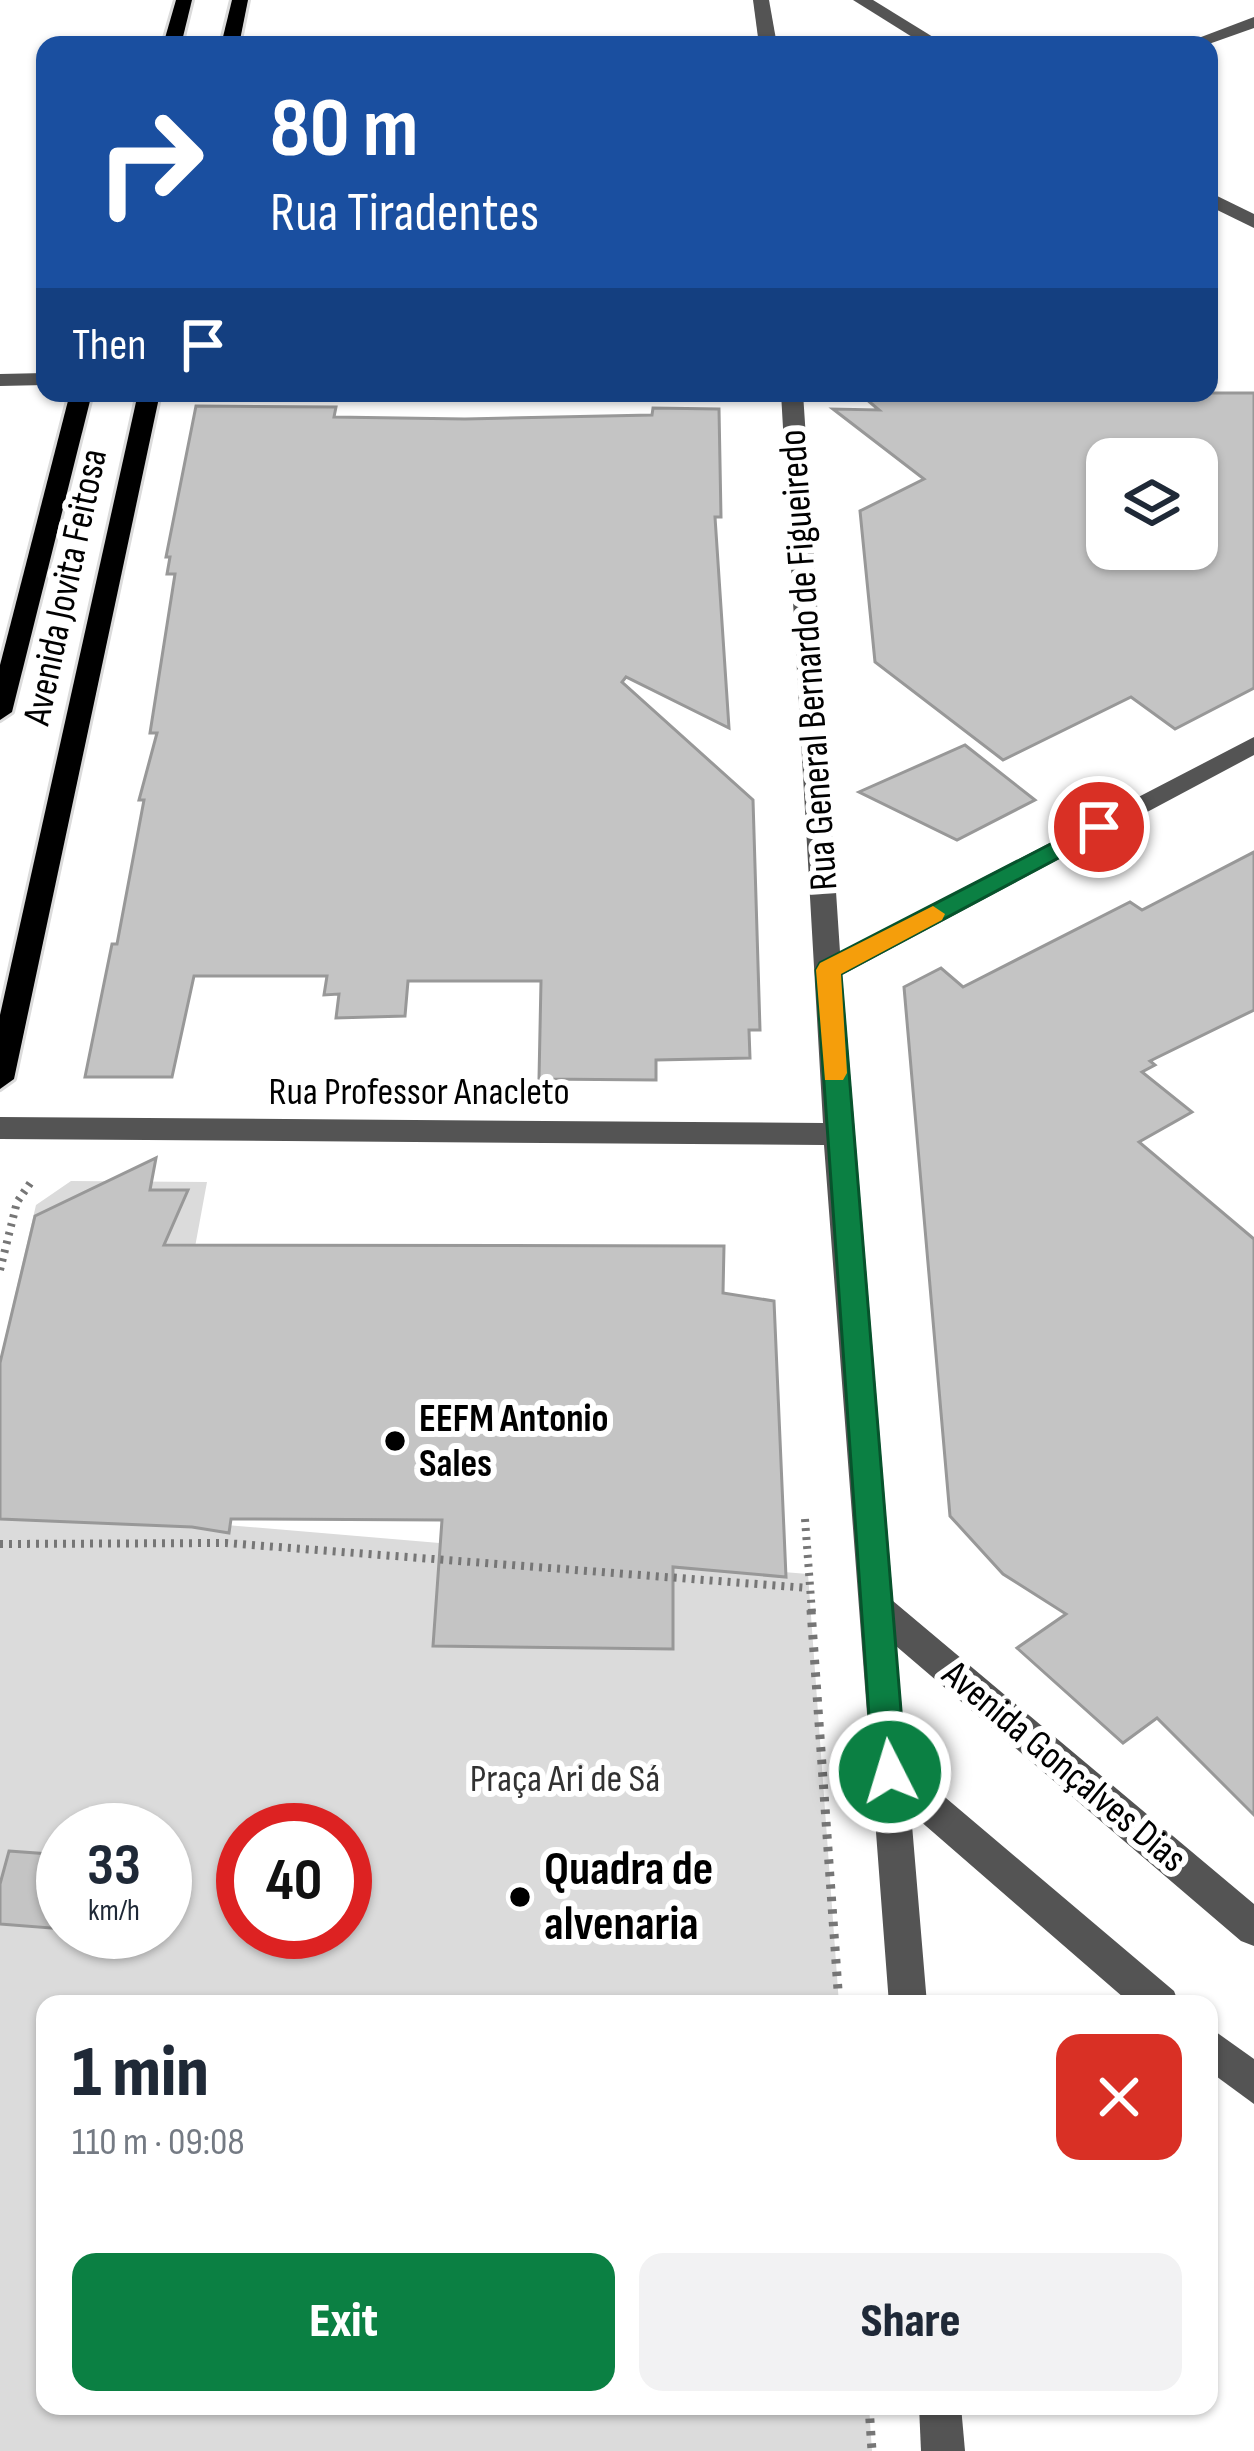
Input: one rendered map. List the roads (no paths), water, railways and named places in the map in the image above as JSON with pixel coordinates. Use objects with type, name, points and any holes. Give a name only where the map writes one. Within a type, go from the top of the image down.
[{"type":"main road","points":[[174,36],[184,0]]},
{"type":"main road","points":[[232,36],[240,0]]},
{"type":"main road","name":"Avenida Jovita Feitosa","points":[[0,712],[79,402]]},
{"type":"main road","name":"Avenida Jovita Feitosa","points":[[0,1079],[147,402]]},
{"type":"street","points":[[761,0],[767,36]]},
{"type":"street","points":[[861,0],[922,36]]},
{"type":"street","points":[[1214,36],[1254,22]]},
{"type":"street","points":[[1218,203],[1254,223]]},
{"type":"street","points":[[0,380],[36,379]]},
{"type":"street","name":"Rua General Bernardo de Figueiredo","points":[[793,402],[838,1134],[907,1995]]},
{"type":"street","points":[[829,970],[1254,745]]},
{"type":"street","name":"Rua Professor Anacleto","points":[[0,1128],[838,1134]]},
{"type":"street","name":"Avenida Gonçalves Dias","points":[[874,1606],[1254,1928]]},
{"type":"street","points":[[890,1772],[1150,1995]]},
{"type":"street","points":[[1218,2054],[1254,2084]]},
{"type":"street","points":[[941,2415],[943,2451]]},
{"type":"place","name":"EEFM Antonio Sales","points":[[395,1441]]},
{"type":"place","name":"Quadra de alvenaria","points":[[520,1897]]},
{"type":"park label","name":"Praça Ari de Sá","points":[[565,1779]]}]
